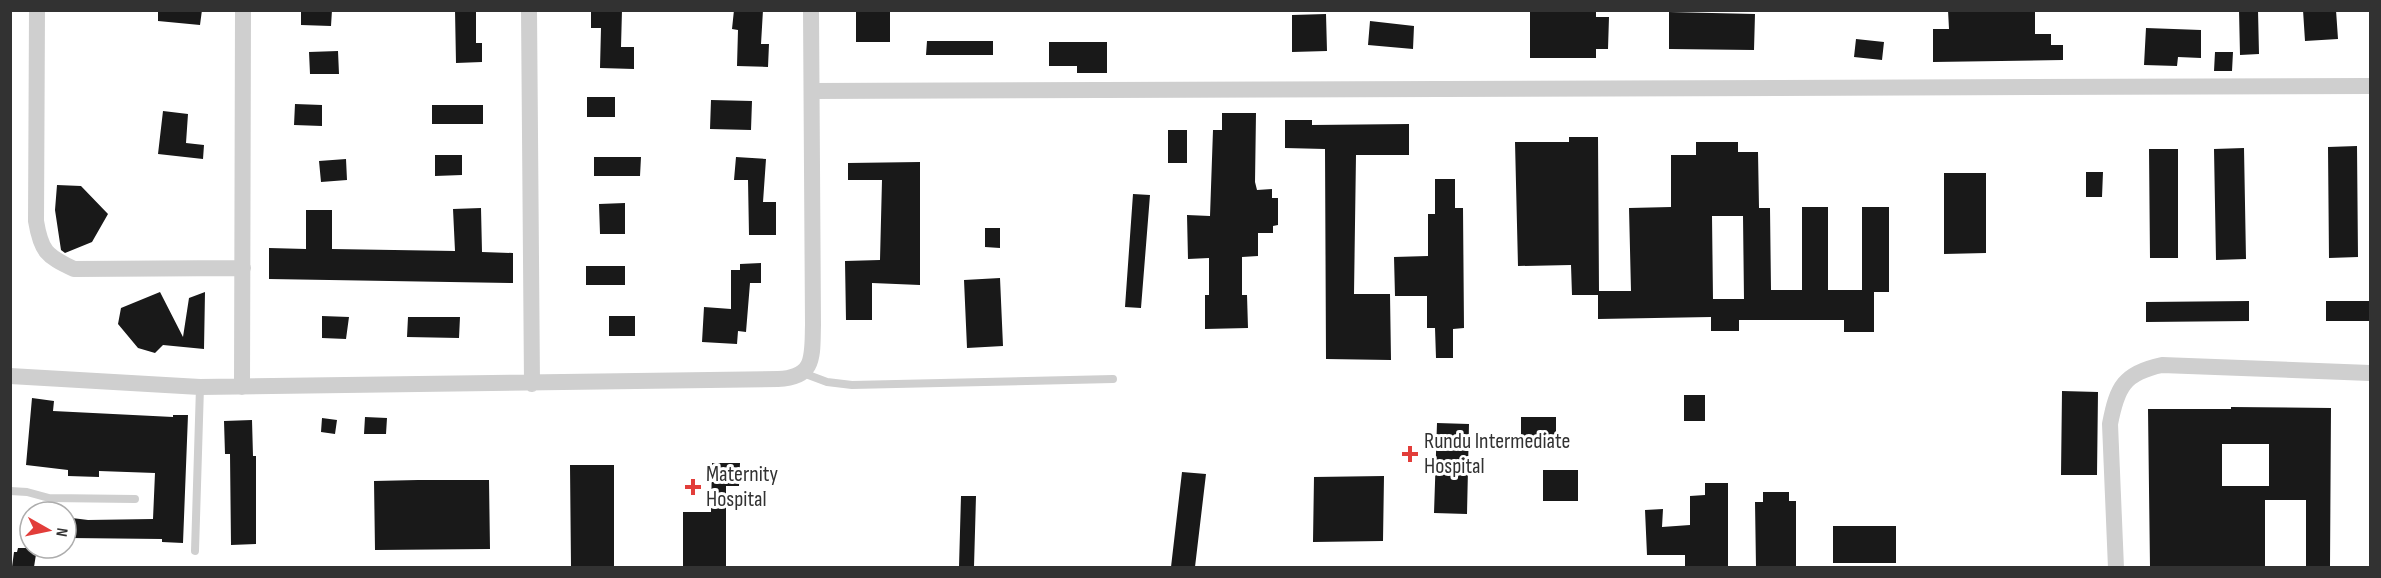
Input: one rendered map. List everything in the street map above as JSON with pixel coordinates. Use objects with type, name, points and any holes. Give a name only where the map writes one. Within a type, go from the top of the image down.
[{"type":"street","points":[[37,10],[36,221],[40,244],[53,259],[74,268],[243,268]]},
{"type":"street","points":[[242,387],[243,10]]},
{"type":"street","points":[[529,10],[532,384]]},
{"type":"street","points":[[10,375],[200,387],[790,379],[803,373],[812,361],[811,10]]},
{"type":"street","points":[[812,91],[2370,86]]},
{"type":"street","points":[[2116,567],[2110,424],[2114,401],[2124,381],[2141,369],[2162,364],[2370,373]]},
{"type":"lane","points":[[803,373],[827,382],[852,385],[1113,379]]},
{"type":"lane","points":[[195,551],[200,387]]},
{"type":"lane","points":[[10,491],[27,492],[49,498],[135,499]]},
{"type":"building","points":[[158,10],[202,10],[200,25],[158,21]]},
{"type":"building","points":[[301,10],[332,10],[331,26],[301,25]]},
{"type":"building","points":[[455,10],[476,10],[476,43],[482,43],[482,62],[456,63]]},
{"type":"building","points":[[591,10],[622,10],[621,47],[634,47],[634,69],[600,68],[601,28],[591,28]]},
{"type":"building","points":[[734,10],[763,10],[761,44],[769,44],[768,67],[737,66],[738,30],[732,29]]},
{"type":"building","points":[[856,10],[890,10],[890,42],[856,42]]},
{"type":"building","points":[[1530,10],[1596,10],[1596,17],[1609,17],[1608,49],[1596,49],[1596,58],[1530,58]]},
{"type":"building","points":[[1948,10],[2035,10],[2035,34],[2051,34],[2051,45],[2063,45],[2063,60],[1933,62],[1933,29],[1949,29]]},
{"type":"building","points":[[2239,10],[2258,10],[2259,54],[2240,55]]},
{"type":"building","points":[[2303,10],[2336,10],[2338,39],[2305,41]]},
{"type":"building","points":[[1669,12],[1755,14],[1754,50],[1669,49]]},
{"type":"building","points":[[1326,14],[1327,51],[1292,52],[1292,15]]},
{"type":"building","points":[[1370,21],[1414,26],[1413,49],[1368,45]]},
{"type":"building","points":[[2146,28],[2201,30],[2201,58],[2178,57],[2177,66],[2144,65]]},
{"type":"building","points":[[1856,39],[1884,42],[1882,60],[1854,57]]},
{"type":"building","points":[[927,41],[993,41],[993,55],[926,55]]},
{"type":"building","points":[[1049,42],[1107,42],[1107,73],[1077,73],[1077,66],[1049,66]]},
{"type":"building","points":[[338,51],[339,74],[310,74],[309,52]]},
{"type":"building","points":[[2215,52],[2233,52],[2232,71],[2214,71]]},
{"type":"building","points":[[587,97],[615,97],[615,117],[587,117]]},
{"type":"building","points":[[711,100],[752,101],[751,130],[710,129]]},
{"type":"building","points":[[295,104],[322,105],[322,126],[294,125]]},
{"type":"building","points":[[432,105],[483,105],[483,124],[432,124]]},
{"type":"building","points":[[163,111],[188,114],[186,143],[204,145],[203,159],[158,154]]},
{"type":"building","points":[[1222,113],[1256,113],[1255,182],[1257,190],[1272,189],[1272,198],[1278,198],[1278,225],[1273,226],[1273,233],[1258,233],[1258,256],[1242,257],[1242,295],[1247,295],[1248,328],[1205,329],[1205,295],[1209,295],[1209,258],[1188,259],[1187,215],[1210,216],[1213,130],[1222,130]]},
{"type":"building","points":[[1285,120],[1312,120],[1312,125],[1409,124],[1409,155],[1356,155],[1354,294],[1390,294],[1391,360],[1326,359],[1325,149],[1285,148]]},
{"type":"building","points":[[1168,130],[1187,130],[1187,163],[1168,163]]},
{"type":"building","points":[[1569,137],[1598,137],[1599,291],[1631,291],[1629,208],[1671,207],[1671,155],[1696,155],[1696,142],[1738,142],[1738,152],[1758,152],[1759,208],[1770,208],[1771,290],[1802,290],[1802,207],[1828,207],[1828,290],[1862,290],[1862,207],[1889,207],[1889,292],[1874,292],[1874,332],[1844,332],[1844,320],[1739,320],[1739,331],[1711,331],[1711,317],[1598,319],[1598,295],[1572,295],[1571,265],[1518,266],[1515,142],[1569,142]],"holes":[[[1712,216],[1743,216],[1744,299],[1713,299]]]},
{"type":"building","points":[[2357,146],[2358,257],[2329,258],[2328,147]]},
{"type":"building","points":[[2244,148],[2246,259],[2216,260],[2214,149]]},
{"type":"building","points":[[2149,149],[2178,149],[2178,258],[2150,258]]},
{"type":"building","points":[[435,155],[462,155],[462,175],[435,176]]},
{"type":"building","points":[[594,157],[641,157],[640,176],[594,176]]},
{"type":"building","points":[[736,157],[766,159],[763,202],[776,202],[776,235],[749,235],[748,180],[734,180]]},
{"type":"building","points":[[346,159],[347,180],[321,182],[319,161]]},
{"type":"building","points":[[920,162],[920,285],[872,283],[872,320],[846,320],[845,261],[880,260],[882,180],[848,180],[848,163]]},
{"type":"building","points":[[2086,172],[2103,172],[2102,197],[2086,197]]},
{"type":"building","points":[[1944,173],[1986,173],[1986,253],[1944,254]]},
{"type":"building","points":[[1435,179],[1455,179],[1455,208],[1463,208],[1464,328],[1453,329],[1453,358],[1436,358],[1435,328],[1427,328],[1427,296],[1395,296],[1394,257],[1428,256],[1428,214],[1435,214]]},
{"type":"building","points":[[57,185],[81,186],[108,214],[92,242],[65,253],[61,250],[55,210]]},
{"type":"building","points":[[1133,194],[1150,195],[1141,308],[1125,307]]},
{"type":"building","points":[[625,203],[625,234],[600,234],[599,204]]},
{"type":"building","points":[[481,208],[482,252],[513,253],[513,283],[269,279],[269,248],[306,249],[306,210],[332,210],[332,249],[455,251],[453,209]]},
{"type":"building","points":[[985,228],[1000,228],[1000,248],[985,247]]},
{"type":"building","points":[[761,263],[761,283],[750,283],[746,332],[738,331],[737,344],[702,342],[704,307],[731,309],[731,270],[740,270],[740,264]]},
{"type":"building","points":[[586,266],[625,266],[625,285],[586,285]]},
{"type":"building","points":[[1000,278],[1003,346],[967,348],[964,280]]},
{"type":"building","points":[[160,292],[183,337],[189,298],[205,292],[204,349],[163,345],[155,353],[138,348],[118,324],[121,308]]},
{"type":"building","points":[[2249,301],[2249,321],[2146,322],[2146,302]]},
{"type":"building","points":[[2326,301],[2370,301],[2370,321],[2326,321]]},
{"type":"building","points":[[322,316],[349,317],[346,339],[322,338]]},
{"type":"building","points":[[609,316],[635,316],[635,336],[609,336]]},
{"type":"building","points":[[408,317],[460,317],[459,338],[407,337]]},
{"type":"building","points":[[2062,391],[2098,392],[2097,475],[2061,475]]},
{"type":"building","points":[[1684,395],[1705,395],[1705,421],[1684,421]]},
{"type":"building","points":[[32,398],[54,401],[53,411],[173,417],[173,415],[188,415],[183,543],[162,542],[162,539],[78,538],[78,519],[153,519],[155,473],[99,471],[99,477],[68,476],[68,470],[26,465]]},
{"type":"building","points":[[2231,407],[2331,408],[2330,567],[2306,567],[2306,500],[2265,500],[2265,567],[2150,567],[2148,409],[2231,409]],"holes":[[[2222,444],[2269,444],[2269,486],[2222,486]]]},
{"type":"building","points":[[365,417],[387,418],[386,434],[364,434]]},
{"type":"building","points":[[1521,417],[1556,417],[1556,448],[1521,448]]},
{"type":"building","points":[[322,418],[337,420],[335,434],[321,432]]},
{"type":"building","points":[[252,420],[253,456],[256,456],[256,544],[231,545],[230,454],[225,454],[224,421]]},
{"type":"building","points":[[1437,423],[1469,424],[1467,514],[1434,513]]},
{"type":"building","points":[[712,463],[740,463],[739,486],[726,486],[726,567],[683,567],[683,512],[711,512]]},
{"type":"building","points":[[570,465],[614,465],[614,567],[571,567]]},
{"type":"building","points":[[1543,470],[1578,470],[1578,501],[1543,501]]},
{"type":"building","points":[[1182,472],[1206,474],[1195,567],[1171,567]]},
{"type":"building","points":[[1384,476],[1383,541],[1313,542],[1314,477]]},
{"type":"building","points":[[489,480],[490,549],[375,550],[374,481]]},
{"type":"building","points":[[1705,483],[1728,483],[1728,567],[1685,567],[1685,555],[1647,555],[1645,510],[1663,509],[1662,527],[1690,525],[1690,496],[1705,495]]},
{"type":"building","points":[[1763,492],[1789,492],[1789,501],[1796,501],[1796,567],[1756,567],[1755,502],[1763,502]]},
{"type":"building","points":[[961,496],[976,496],[974,567],[959,567]]},
{"type":"building","points":[[1833,526],[1896,526],[1896,563],[1833,563]]},
{"type":"building","points":[[18,548],[18,560],[35,560],[34,567],[12,567],[14,552],[17,552]]},
{"type":"place","name":"Rundu Intermediate Hospital","points":[[1410,454]]},
{"type":"place","name":"Maternity Hospital","points":[[693,487]]}]
